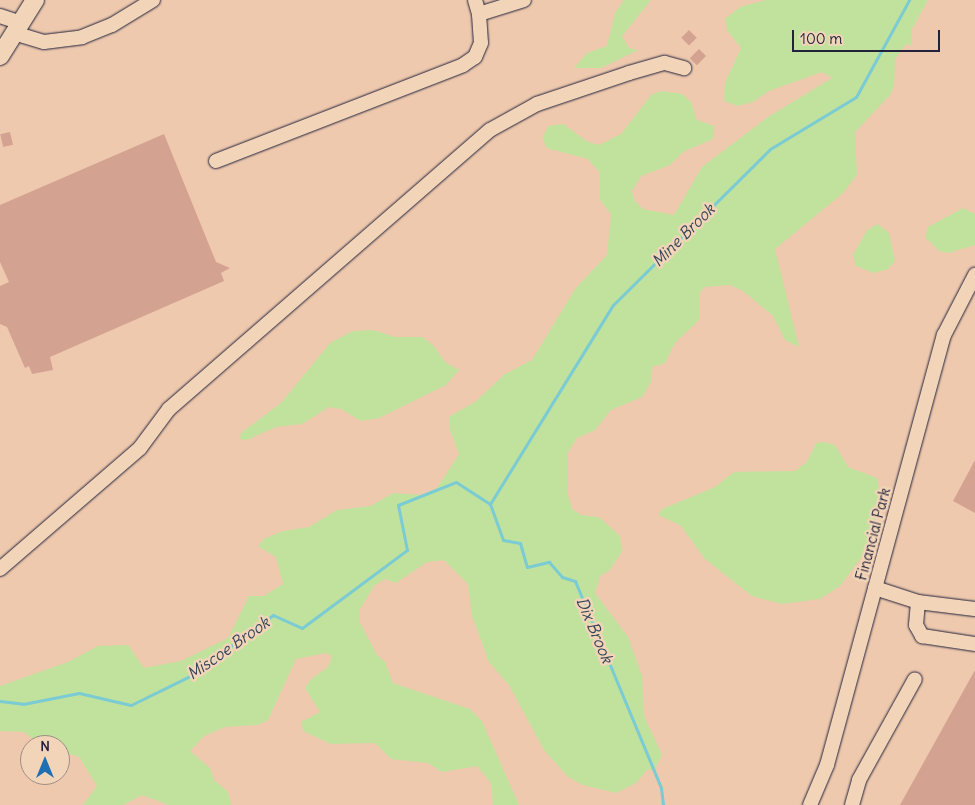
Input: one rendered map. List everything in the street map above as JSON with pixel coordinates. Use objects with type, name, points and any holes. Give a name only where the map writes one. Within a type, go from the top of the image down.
[{"type":"main road","points":[[0,56],[35,0]]},
{"type":"street","points":[[0,16],[44,42],[82,37],[112,25],[153,0]]},
{"type":"street","points":[[216,161],[463,65],[475,57],[481,43],[479,14],[474,0]]},
{"type":"street","points":[[479,14],[524,0]]},
{"type":"street","points":[[0,569],[140,448],[169,409],[490,130],[537,104],[629,73],[665,64],[684,68]]},
{"type":"street","name":"Financial Park","points":[[810,805],[827,765],[944,335],[975,275]]},
{"type":"street","points":[[875,588],[918,602],[975,609]]},
{"type":"street","points":[[918,602],[916,625],[922,636],[975,644]]},
{"type":"street","points":[[852,805],[859,780],[915,679]]},
{"type":"green space","points":[[624,0],[651,0],[622,36],[629,48],[638,50],[601,68],[574,68],[587,53],[607,46],[615,13]]},
{"type":"green space","points":[[766,0],[928,0],[912,29],[911,45],[906,44],[895,59],[894,86],[890,95],[855,132],[857,175],[842,194],[775,249],[799,347],[785,340],[773,316],[743,291],[730,285],[705,287],[700,292],[700,319],[675,343],[665,363],[652,367],[651,382],[642,397],[611,410],[595,430],[577,438],[567,454],[567,491],[572,509],[581,515],[599,517],[620,536],[622,551],[610,570],[600,576],[595,593],[628,637],[642,676],[644,716],[662,755],[655,769],[647,770],[636,783],[616,793],[583,785],[568,777],[544,750],[509,685],[489,662],[472,616],[468,584],[444,560],[427,562],[396,583],[385,579],[374,586],[360,609],[359,621],[377,655],[385,662],[393,683],[470,709],[482,721],[519,805],[493,805],[491,783],[477,766],[442,772],[428,763],[391,759],[375,743],[331,744],[303,731],[301,722],[320,712],[305,688],[310,680],[328,667],[332,656],[326,653],[296,659],[268,720],[258,725],[225,727],[204,736],[190,751],[210,768],[214,780],[228,792],[231,805],[169,805],[142,795],[123,805],[83,805],[97,786],[79,757],[70,754],[70,735],[28,735],[24,732],[0,731],[0,686],[68,662],[98,646],[128,645],[144,668],[181,661],[228,638],[249,596],[264,596],[283,584],[276,557],[258,546],[264,539],[283,531],[309,527],[337,510],[371,506],[393,493],[421,495],[437,488],[459,454],[450,430],[450,416],[475,402],[505,374],[532,360],[575,289],[607,255],[611,214],[600,200],[600,173],[588,159],[546,148],[543,137],[548,126],[563,124],[588,142],[599,145],[621,134],[651,95],[661,91],[682,94],[691,102],[697,120],[714,126],[713,139],[683,152],[670,165],[641,176],[632,191],[634,200],[643,209],[674,215],[702,167],[768,117],[832,78],[822,72],[769,91],[753,102],[737,106],[724,101],[725,83],[741,48],[727,30],[725,19],[740,7]]},
{"type":"green space","points":[[963,208],[975,214],[975,245],[948,253],[939,251],[925,237],[928,227]]},
{"type":"green space","points":[[878,224],[889,233],[895,261],[888,269],[874,273],[856,266],[853,255],[867,230]]},
{"type":"green space","points":[[373,330],[395,337],[422,337],[433,345],[445,362],[459,370],[446,385],[379,418],[361,421],[341,409],[329,407],[302,424],[276,427],[247,440],[240,439],[241,433],[281,403],[330,343],[353,331]]},
{"type":"green space","points":[[824,442],[835,445],[848,467],[877,478],[881,499],[866,551],[840,586],[820,599],[782,604],[752,596],[705,559],[680,525],[658,515],[662,509],[715,487],[734,472],[795,471],[807,462],[816,443]]},
{"type":"building","points":[[689,30],[697,38],[689,46],[681,38]]},
{"type":"building","points":[[699,49],[706,56],[697,65],[690,58]]},
{"type":"building","points":[[10,132],[13,145],[3,147],[0,134]]},
{"type":"building","points":[[164,134],[216,262],[230,268],[221,273],[224,281],[50,357],[53,370],[32,374],[29,366],[25,368],[7,327],[0,324],[0,286],[9,282],[0,262],[0,205]]},
{"type":"building","points":[[975,460],[975,513],[953,501]]},
{"type":"building","points":[[975,670],[975,805],[900,805]]},
{"type":"waterway","name":"Mine Brook","points":[[490,504],[613,305],[770,149],[856,97],[909,0]]},
{"type":"waterway","name":"Miscoe Brook","points":[[0,701],[23,704],[79,693],[131,705],[190,676],[273,615],[302,628],[407,550],[398,505],[456,482],[490,504]]},
{"type":"waterway","name":"Dix Brook","points":[[490,504],[503,540],[520,543],[527,567],[549,562],[562,577],[575,581],[661,788],[663,805]]}]
